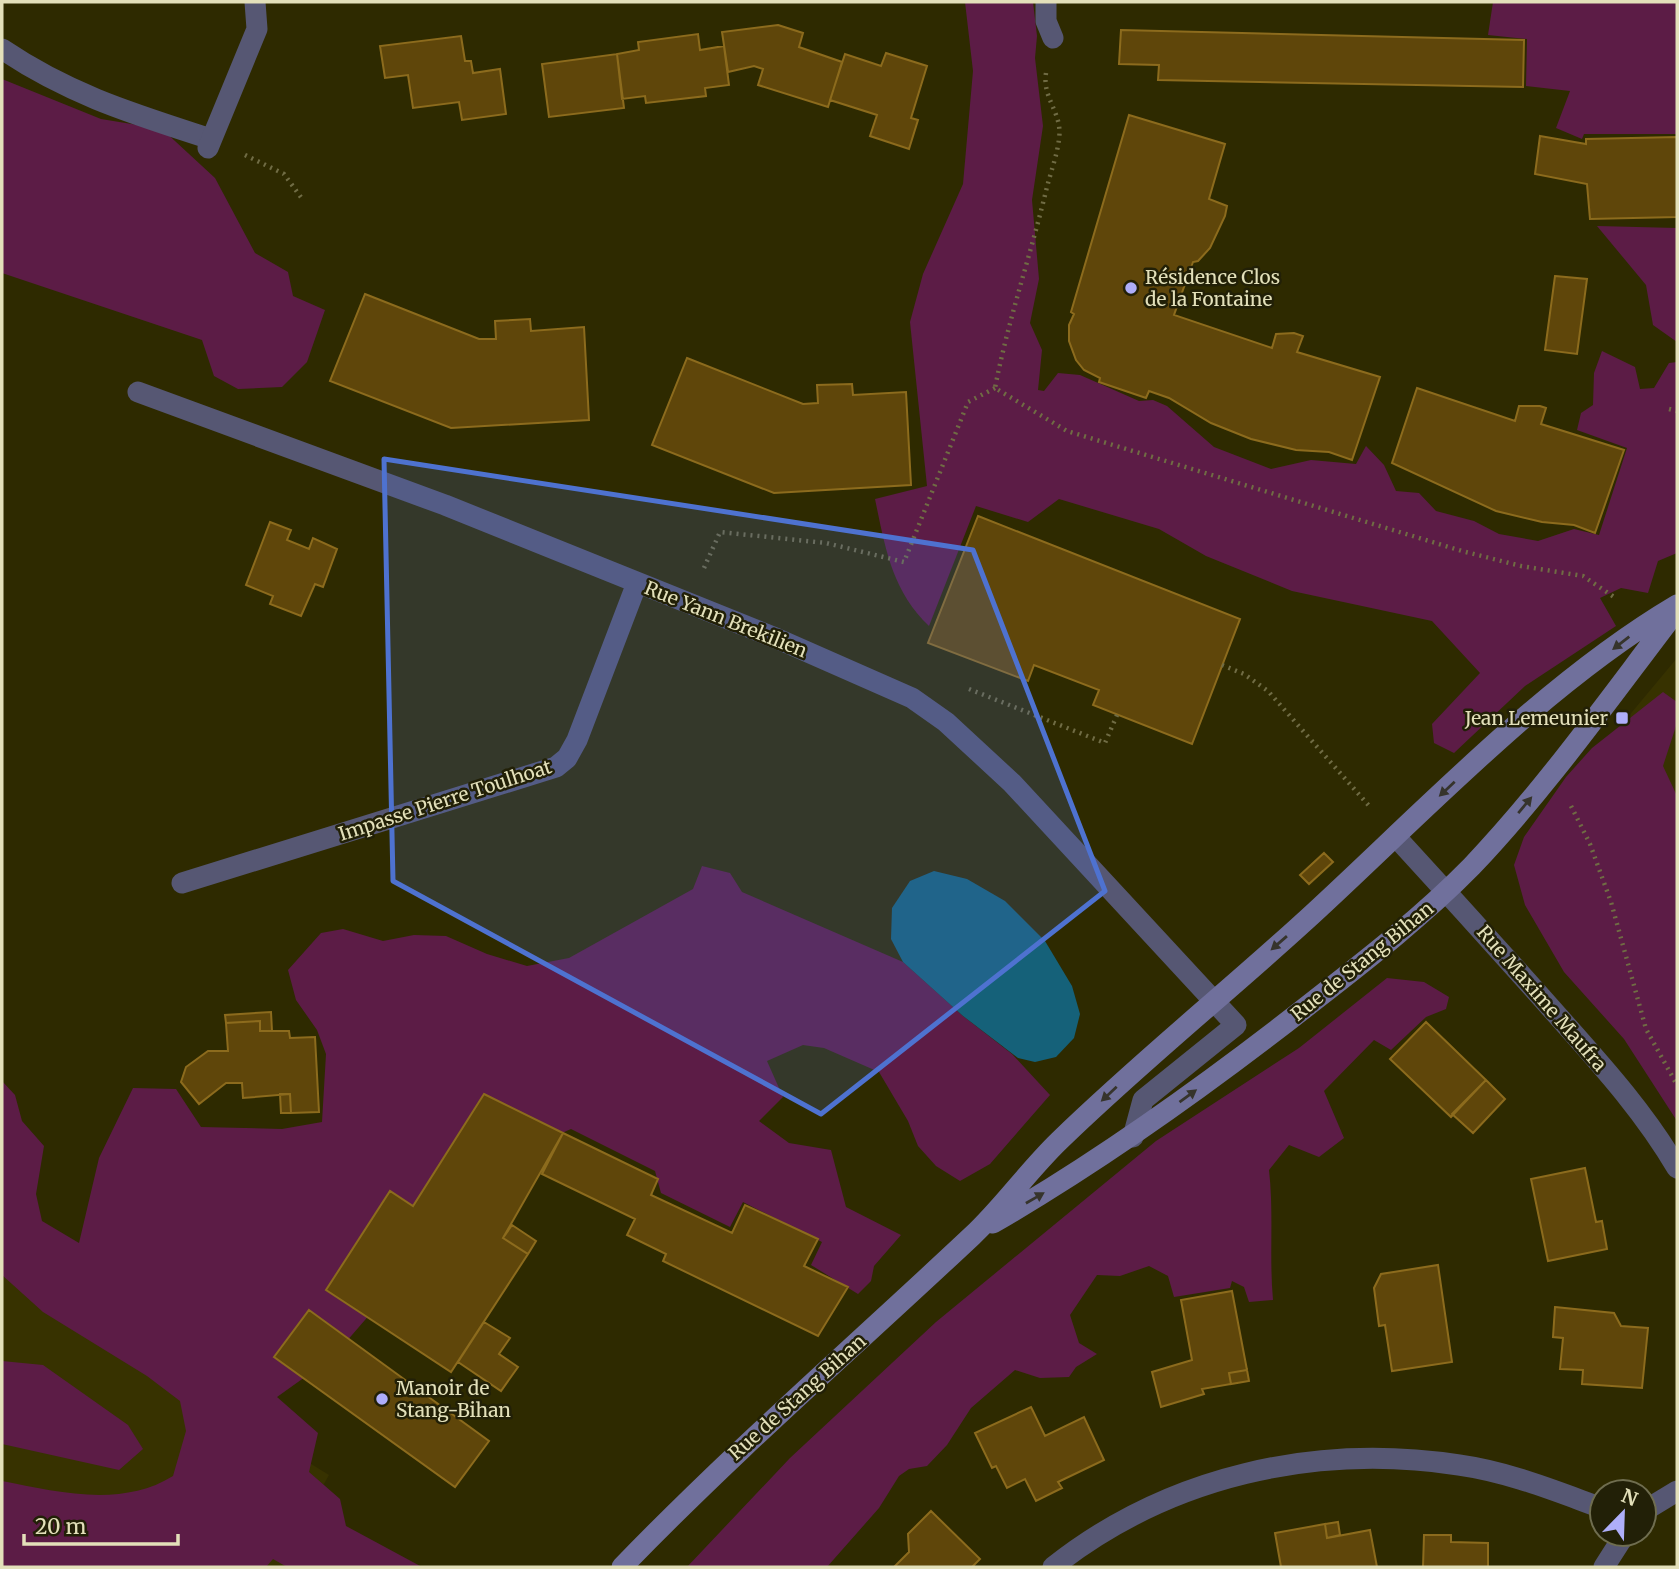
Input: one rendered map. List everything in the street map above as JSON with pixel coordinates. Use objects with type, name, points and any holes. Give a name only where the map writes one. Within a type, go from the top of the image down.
[{"type":"street","points":[[2,50],[43,77],[106,105],[210,144],[257,29],[255,2]]},
{"type":"street","points":[[1045,2],[1046,21],[1053,38]]},
{"type":"street","name":"Rue Yann Brekilien","points":[[138,392],[373,477],[886,684],[946,722],[1012,783],[1236,1025],[1143,1100],[1133,1137]]},
{"type":"street","name":"Impasse Pierre Toulhoat","points":[[182,883],[556,767],[567,758],[577,740],[637,583]]},
{"type":"street","name":"Rue de Stang Bihan","points":[[622,1567],[710,1476],[976,1232],[1056,1143],[1502,738],[1647,623],[1677,608]]},
{"type":"street","name":"Rue de Stang Bihan","points":[[976,1232],[1133,1137],[1359,967],[1446,891],[1493,844],[1549,777],[1677,608]]},
{"type":"street","name":"Rue Maxime Maufra","points":[[1396,837],[1499,947],[1643,1114],[1677,1168]]},
{"type":"street","points":[[1053,1567],[1098,1535],[1193,1488],[1252,1470],[1303,1461],[1377,1457],[1461,1465],[1542,1485],[1588,1503]]},
{"type":"street","points":[[1658,1503],[1677,1491]]},
{"type":"street","points":[[1604,1567],[1616,1548]]},
{"type":"path","points":[[995,388],[1006,331],[1032,247],[1059,138],[1059,117],[1047,100],[1045,83],[1053,38]]},
{"type":"path","points":[[210,144],[284,174],[303,201]]},
{"type":"path","points":[[688,604],[720,532],[826,543],[904,562],[968,402],[995,388]]},
{"type":"path","points":[[995,388],[1067,431],[1462,551],[1521,566],[1583,576],[1647,623]]},
{"type":"path","points":[[1669,409],[1677,411]]},
{"type":"path","points":[[1223,665],[1256,681],[1268,691],[1396,837]]},
{"type":"path","points":[[963,686],[1105,743],[1117,715]]},
{"type":"path","points":[[1549,777],[1572,807],[1590,844],[1611,902],[1646,1029],[1677,1085]]},
{"type":"highlighted area","points":[[384,459],[973,550],[1105,891],[821,1114],[393,881]]},
{"type":"shaded area","points":[[965,2],[1033,2],[1037,36],[1035,58],[1043,126],[1032,200],[1039,279],[1030,323],[1042,350],[1038,390],[1044,391],[1058,373],[1080,375],[1139,401],[1153,400],[1167,406],[1214,447],[1271,469],[1311,460],[1356,464],[1366,446],[1384,465],[1396,491],[1419,493],[1436,511],[1474,521],[1499,534],[1538,541],[1574,529],[1599,535],[1627,448],[1577,430],[1581,413],[1593,405],[1594,373],[1602,351],[1635,367],[1640,389],[1654,388],[1669,363],[1677,362],[1677,553],[1658,561],[1648,593],[1621,588],[1600,598],[1616,626],[1525,686],[1454,753],[1434,743],[1432,724],[1480,673],[1432,621],[1292,591],[1206,556],[1159,529],[1059,499],[1028,522],[976,506],[929,626],[916,612],[898,583],[887,551],[875,499],[927,486],[910,322],[923,274],[963,184],[973,71]]},
{"type":"shaded area","points":[[1493,2],[1677,2],[1677,134],[1584,134],[1582,139],[1556,128],[1570,91],[1526,86],[1527,39],[1488,35]]},
{"type":"shaded area","points":[[2,79],[101,119],[162,129],[215,178],[255,253],[288,272],[293,296],[325,310],[307,362],[282,387],[238,389],[214,376],[202,340],[2,273]]},
{"type":"shaded area","points":[[1597,226],[1677,228],[1677,342],[1653,325],[1646,285]]},
{"type":"shaded area","points":[[1677,658],[1677,939],[1622,724]]},
{"type":"shaded area","points":[[1663,692],[1677,702],[1677,723],[1663,766],[1677,796],[1677,1121],[1624,1039],[1564,972],[1525,905],[1514,865],[1524,837],[1566,777],[1592,748]]},
{"type":"shaded area","points":[[702,866],[730,873],[742,892],[903,962],[963,1016],[1012,1054],[1050,1095],[990,1164],[960,1181],[936,1166],[918,1146],[908,1121],[879,1072],[824,1048],[803,1045],[767,1061],[783,1097],[759,1121],[789,1143],[831,1150],[846,1207],[901,1235],[874,1266],[871,1281],[858,1294],[811,1265],[822,1242],[743,1202],[730,1227],[661,1193],[655,1171],[571,1129],[532,1146],[466,1203],[333,1357],[277,1397],[318,1433],[309,1472],[340,1499],[346,1526],[422,1567],[287,1567],[273,1559],[266,1567],[2,1567],[2,1481],[89,1495],[132,1492],[173,1476],[186,1431],[180,1401],[147,1376],[43,1312],[2,1275],[2,1081],[15,1095],[22,1121],[44,1146],[36,1194],[42,1221],[79,1243],[99,1158],[133,1088],[176,1089],[201,1127],[282,1129],[322,1122],[326,1054],[317,1030],[296,1000],[288,970],[321,933],[343,929],[383,941],[414,935],[446,936],[487,954],[527,966],[569,958],[693,889]]},
{"type":"shaded area","points":[[1387,978],[1424,982],[1449,997],[1446,1009],[1426,1017],[1391,1050],[1374,1040],[1324,1091],[1344,1138],[1319,1157],[1289,1145],[1269,1170],[1273,1300],[1249,1302],[1244,1287],[1232,1281],[1230,1288],[1174,1297],[1168,1276],[1149,1266],[1120,1276],[1097,1275],[1070,1315],[1079,1343],[1097,1354],[1076,1367],[1069,1377],[1040,1378],[1015,1370],[971,1408],[947,1445],[927,1466],[909,1469],[899,1476],[879,1508],[827,1567],[687,1567],[790,1458],[936,1322],[1156,1141],[1299,1048]]},
{"type":"shaded area","points":[[2,1159],[52,1303],[329,1475],[299,1528],[352,1567],[2,1567]]},
{"type":"shaded area","points":[[2,1361],[43,1365],[128,1425],[143,1449],[119,1470],[2,1444]]},
{"type":"water","points":[[934,871],[967,879],[1005,901],[1045,941],[1072,986],[1080,1014],[1074,1038],[1056,1057],[1035,1062],[1018,1058],[963,1016],[903,962],[891,939],[892,908],[910,881]]},
{"type":"building","points":[[778,25],[803,33],[799,47],[842,62],[828,107],[758,85],[763,69],[754,66],[728,72],[722,32]]},
{"type":"building","points":[[1121,30],[1524,40],[1523,87],[1158,80],[1159,65],[1119,64]]},
{"type":"building","points":[[698,34],[700,50],[724,46],[729,85],[705,88],[706,96],[646,103],[645,96],[622,99],[617,54],[639,50],[638,42]]},
{"type":"building","points":[[461,36],[465,61],[471,61],[473,73],[500,69],[506,114],[462,120],[459,102],[413,108],[408,75],[385,78],[380,46]]},
{"type":"building","points":[[886,53],[927,66],[911,118],[918,120],[909,149],[870,136],[877,115],[830,100],[845,54],[881,66]]},
{"type":"building","points":[[617,54],[624,108],[549,117],[542,64]]},
{"type":"building","name":"Résidence Clos de la Fontaine","points":[[1129,115],[1225,144],[1209,199],[1227,206],[1225,216],[1210,248],[1198,261],[1193,262],[1174,315],[1272,348],[1276,334],[1294,333],[1303,336],[1297,352],[1380,377],[1352,460],[1329,452],[1296,450],[1251,439],[1211,423],[1169,398],[1149,391],[1146,398],[1099,382],[1100,378],[1084,370],[1076,360],[1069,341],[1069,325],[1074,314],[1071,312]]},
{"type":"building","points":[[1540,136],[1586,144],[1586,139],[1677,137],[1677,217],[1590,219],[1587,184],[1535,174]]},
{"type":"building","points":[[1555,276],[1587,279],[1577,354],[1545,350]]},
{"type":"building","points":[[365,294],[479,339],[496,339],[495,321],[530,319],[531,331],[584,327],[589,420],[451,428],[330,381]]},
{"type":"building","points":[[687,358],[803,404],[818,403],[817,385],[852,384],[853,395],[906,392],[911,485],[774,493],[652,445]]},
{"type":"building","points":[[1417,388],[1515,421],[1519,406],[1540,406],[1546,408],[1541,424],[1624,450],[1595,533],[1574,525],[1542,522],[1496,511],[1392,463]]},
{"type":"building","points":[[978,516],[1240,619],[1192,744],[1093,705],[1099,690],[1034,665],[1028,681],[928,643]]},
{"type":"building","points":[[270,522],[291,530],[287,540],[309,549],[313,538],[337,549],[323,587],[315,584],[301,616],[270,604],[273,596],[246,585]]},
{"type":"building","points":[[1324,853],[1333,862],[1309,884],[1300,875]]},
{"type":"building","points":[[271,1012],[272,1031],[260,1031],[260,1021],[226,1023],[225,1015]]},
{"type":"building","points":[[260,1021],[260,1031],[289,1031],[290,1038],[315,1037],[319,1112],[291,1113],[290,1094],[243,1098],[242,1083],[226,1083],[199,1104],[181,1082],[186,1067],[208,1051],[228,1051],[226,1023]]},
{"type":"building","points":[[1426,1022],[1486,1080],[1451,1117],[1390,1059]]},
{"type":"building","points":[[1486,1080],[1505,1099],[1473,1133],[1452,1114]]},
{"type":"building","points":[[280,1094],[290,1094],[291,1113],[281,1113]]},
{"type":"building","points":[[484,1094],[563,1133],[503,1238],[528,1254],[451,1372],[326,1290],[390,1191],[413,1206]]},
{"type":"building","points":[[563,1133],[658,1179],[651,1195],[732,1233],[745,1205],[818,1239],[804,1266],[848,1287],[818,1336],[663,1261],[666,1254],[627,1235],[635,1219],[542,1174]]},
{"type":"building","points":[[1585,1168],[1596,1222],[1602,1221],[1607,1249],[1548,1261],[1531,1179]]},
{"type":"building","points":[[512,1225],[536,1241],[528,1254],[503,1238]]},
{"type":"building","points":[[1438,1265],[1452,1362],[1392,1371],[1385,1325],[1379,1326],[1374,1288],[1381,1274]]},
{"type":"building","points":[[1232,1291],[1247,1370],[1229,1373],[1231,1384],[1202,1389],[1204,1394],[1161,1407],[1152,1372],[1192,1360],[1181,1300]]},
{"type":"building","points":[[1555,1307],[1614,1313],[1621,1326],[1648,1328],[1642,1388],[1582,1384],[1583,1370],[1560,1369],[1563,1338],[1553,1337]]},
{"type":"building","name":"Manoir de Stang-Bihan","points":[[309,1310],[489,1441],[455,1487],[274,1357]]},
{"type":"building","points":[[484,1322],[510,1338],[499,1354],[518,1367],[501,1391],[458,1362]]},
{"type":"building","points":[[1247,1370],[1249,1381],[1231,1384],[1229,1373]]},
{"type":"building","points":[[1031,1407],[1045,1436],[1084,1417],[1104,1460],[1058,1482],[1062,1488],[1036,1501],[1025,1479],[1007,1488],[996,1466],[992,1468],[975,1433]]},
{"type":"building","points":[[931,1511],[980,1559],[972,1567],[894,1567],[909,1552],[908,1534]]},
{"type":"building","points":[[1338,1522],[1340,1535],[1327,1538],[1325,1524]]},
{"type":"building","points":[[1325,1524],[1327,1538],[1370,1530],[1377,1567],[1281,1567],[1275,1533]]},
{"type":"building","points":[[1424,1535],[1451,1535],[1451,1542],[1488,1543],[1488,1567],[1423,1567]]},
{"type":"place","name":"Résidence Clos de la Fontaine","points":[[1131,288]]},
{"type":"place","name":"Jean Lemeunier","points":[[1622,718]]},
{"type":"place","name":"Manoir de Stang-Bihan","points":[[382,1399]]}]
